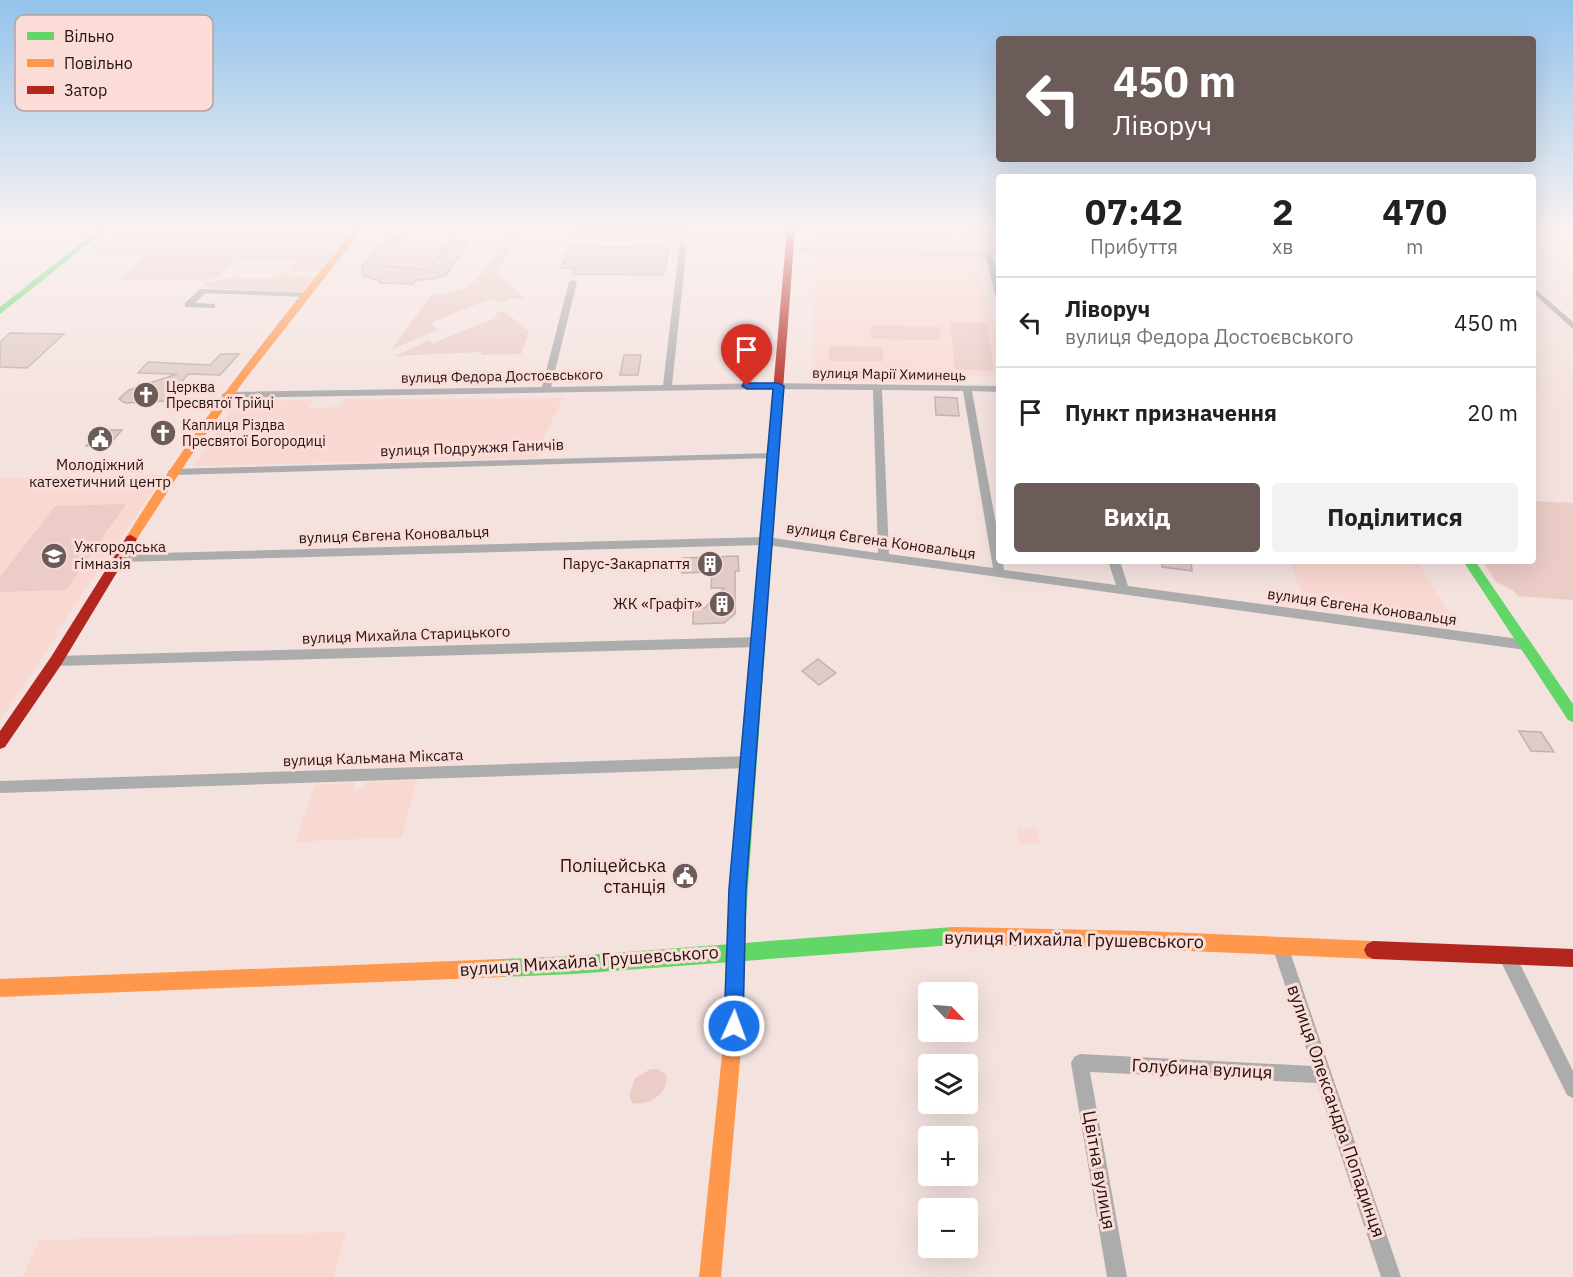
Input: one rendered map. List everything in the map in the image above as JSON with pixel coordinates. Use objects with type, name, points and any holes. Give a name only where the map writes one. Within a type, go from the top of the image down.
[{"type":"street","points":[[0,311],[28,289]]},
{"type":"street","points":[[0,743],[56,661],[172,472],[226,395],[309,289]]},
{"type":"street","points":[[546,389],[571,289]]},
{"type":"street","points":[[667,386],[678,289]]},
{"type":"street","points":[[710,1277],[734,1026],[738,889],[786,289]]},
{"type":"street","points":[[212,306],[188,305],[203,291],[304,295]]},
{"type":"street","points":[[1536,292],[1573,327]]},
{"type":"street","name":"вулиця Федора Достоєвського","points":[[226,395],[667,386],[778,386]]},
{"type":"street","name":"вулиця Марії Химинець","points":[[778,386],[996,389]]},
{"type":"street","points":[[877,387],[884,557]]},
{"type":"street","points":[[967,388],[996,555]]},
{"type":"street","name":"вулиця Подружжя Ганичів","points":[[172,472],[773,456]]},
{"type":"street","name":"вулиця Євгена Коновальця","points":[[119,558],[766,541],[1526,645]]},
{"type":"street","points":[[998,564],[999,572]]},
{"type":"street","points":[[1115,564],[1123,589]]},
{"type":"street","points":[[1471,564],[1573,716]]},
{"type":"street","name":"вулиця Михайла Старицького","points":[[56,661],[758,642]]},
{"type":"street","name":"вулиця Кальмана Міксата","points":[[0,787],[748,762]]},
{"type":"street","name":"вулиця Михайла Грушевського","points":[[0,988],[574,965],[959,936],[1573,958]]},
{"type":"street","name":"вулиця Олександра Попадинця","points":[[1280,946],[1391,1277]]},
{"type":"street","points":[[1507,956],[1573,1089]]},
{"type":"street","name":"Голубина вулиця","points":[[1080,1063],[1324,1075]]},
{"type":"street","name":"Цвітна вулиця","points":[[1080,1063],[1117,1277]]},
{"type":"shaded area","points":[[221,289],[305,289],[301,293]]},
{"type":"shaded area","points":[[514,289],[525,299],[510,299],[501,303],[492,298],[431,323],[438,330],[392,349],[431,295],[460,290]]},
{"type":"shaded area","points":[[814,289],[982,289],[986,309],[991,313],[996,335],[996,376],[813,372]]},
{"type":"shaded area","points":[[503,311],[529,331],[521,354],[481,355],[481,352],[395,356],[429,340],[433,343],[498,317],[495,314]]},
{"type":"shaded area","points":[[950,322],[987,323],[994,371],[955,369]]},
{"type":"shaded area","points":[[871,325],[940,327],[941,340],[871,339]]},
{"type":"shaded area","points":[[829,346],[882,347],[884,361],[829,361]]},
{"type":"shaded area","points":[[563,398],[544,437],[538,458],[194,466],[237,401],[313,400],[309,408],[340,407],[345,399]]},
{"type":"shaded area","name":"Ужгородська гімназія","points":[[164,475],[55,634],[58,634],[0,720],[0,478]]},
{"type":"shaded area","points":[[1536,501],[1573,503],[1573,600],[1518,596],[1514,591],[1496,582],[1484,564],[1536,564]]},
{"type":"shaded area","points":[[126,504],[66,590],[0,592],[0,577],[55,506]]},
{"type":"shaded area","points":[[1291,564],[1419,564],[1451,615],[1304,601]]},
{"type":"shaded area","points":[[417,780],[402,837],[295,842],[315,785],[355,783],[354,790],[362,789],[366,782]]},
{"type":"shaded area","points":[[1017,827],[1038,829],[1040,844],[1019,843]]},
{"type":"shaded area","points":[[651,1069],[657,1069],[666,1074],[665,1087],[657,1097],[651,1100],[632,1103],[629,1096],[635,1078]]},
{"type":"shaded area","points":[[346,1232],[334,1277],[23,1277],[39,1240]]},
{"type":"building","points":[[10,333],[64,334],[27,368],[0,367],[0,342]]},
{"type":"building","points":[[221,354],[239,354],[220,375],[188,374],[167,401],[125,403],[119,399],[129,390],[177,374],[138,373],[148,362],[210,365]]},
{"type":"building","points":[[624,355],[641,355],[638,375],[620,375]]},
{"type":"building","points":[[935,397],[957,398],[959,416],[936,415]]},
{"type":"building","name":"Молодіжний катехетичний центр","points":[[101,430],[122,430],[108,446],[86,446]]},
{"type":"building","points":[[738,556],[739,571],[735,571],[735,614],[724,623],[693,624],[693,608],[705,608],[724,588],[711,588],[712,572],[682,573],[683,558]]},
{"type":"building","points":[[1162,564],[1191,564],[1192,571],[1162,567]]},
{"type":"building","points":[[818,659],[836,673],[819,685],[802,671]]},
{"type":"building","points":[[1519,731],[1541,732],[1554,752],[1531,751]]},
{"type":"traffic: fast","points":[[0,311],[28,289]]},
{"type":"traffic: fast","points":[[737,916],[777,403]]},
{"type":"traffic: fast","points":[[1471,564],[1573,716]]},
{"type":"traffic: fast","points":[[502,968],[574,965],[953,936]]},
{"type":"traffic: slow","points":[[131,539],[183,458],[239,380],[311,289]]},
{"type":"traffic: slow","points":[[710,1277],[734,1026],[737,916]]},
{"type":"traffic: slow","points":[[953,936],[1143,940],[1373,950]]},
{"type":"traffic: slow","points":[[0,988],[502,968]]},
{"type":"traffic: jam","points":[[777,403],[786,289]]},
{"type":"traffic: jam","points":[[0,743],[56,661],[131,539]]},
{"type":"traffic: jam","points":[[1373,950],[1573,958]]},
{"type":"place","name":"Церква Пресвятої Трійці","points":[[146,395]]},
{"type":"place","name":"Каплиця Різдва Пресвятої Богородиці","points":[[163,433]]},
{"type":"place","name":"Молодіжний катехетичний центр","points":[[100,439]]},
{"type":"place","name":"Ужгородська гімназія","points":[[54,556]]},
{"type":"place","name":"Парус-Закарпаття","points":[[710,564]]},
{"type":"place","name":"ЖК «Графіт»","points":[[722,604]]},
{"type":"place","name":"Поліцейська станція","points":[[685,876]]},
{"type":"route","points":[[734,1026],[738,889],[778,386],[747,386]]}]
